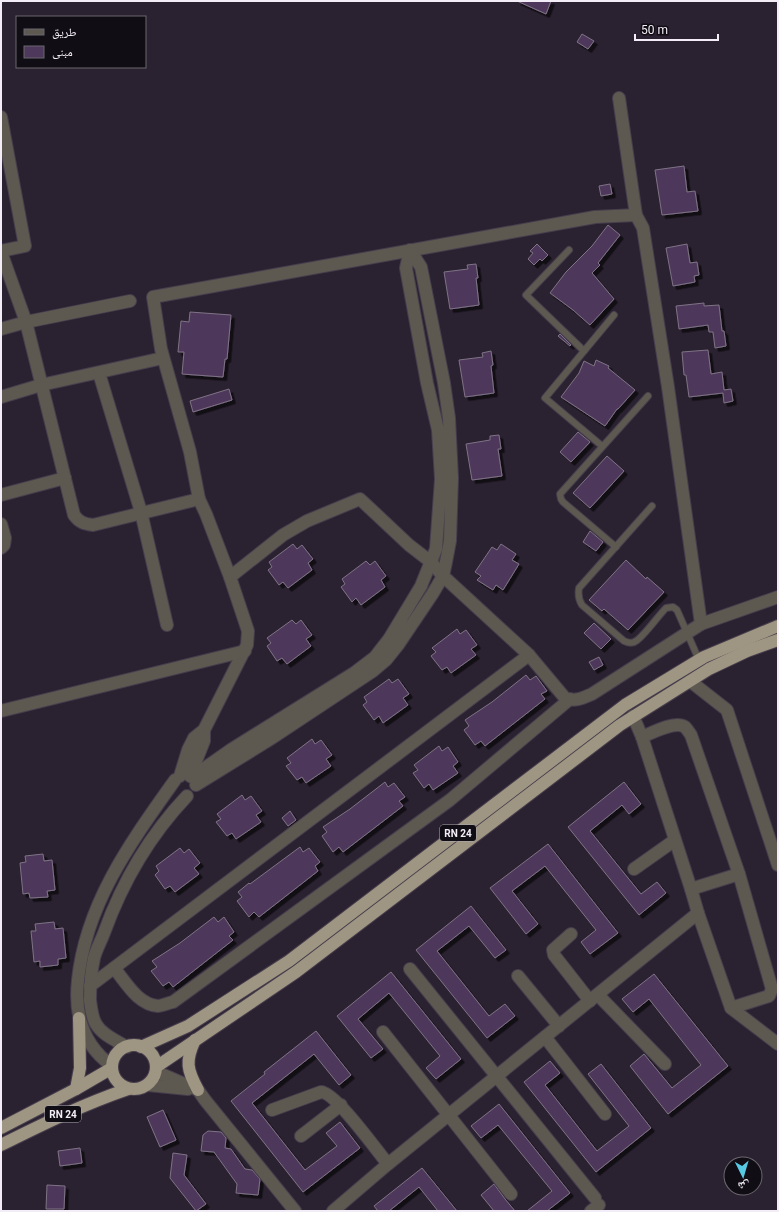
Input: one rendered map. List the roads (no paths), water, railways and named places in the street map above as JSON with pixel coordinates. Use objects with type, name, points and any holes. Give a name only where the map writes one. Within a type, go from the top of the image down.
[{"type":"highway","name":"RN 24","points":[[141,1047],[188,1026],[288,961],[625,705],[700,660],[778,626]]},
{"type":"highway","name":"RN 24","points":[[156,1068],[296,972],[613,729],[709,670],[747,651],[778,640]]},
{"type":"highway","points":[[76,1089],[80,1068],[78,1018]]},
{"type":"highway","points":[[195,1040],[188,1059],[188,1068],[198,1090]]},
{"type":"highway","points":[[132,1046],[141,1047],[152,1054],[156,1068],[153,1078],[148,1085],[135,1090],[128,1089],[122,1086],[113,1075],[112,1067],[114,1059],[121,1049],[132,1046]]},
{"type":"highway","name":"RN 24","points":[[1,1128],[76,1089],[112,1067]]},
{"type":"highway","name":"RN 24","points":[[1,1145],[96,1099],[128,1089]]},
{"type":"street","points":[[620,98],[636,215],[643,228],[668,388],[701,624]]},
{"type":"street","points":[[1,117],[25,246],[1,251],[26,322],[74,515],[78,520],[85,524],[92,525],[199,499]]},
{"type":"street","points":[[187,779],[204,741],[204,730],[248,645],[248,631],[230,577],[199,499],[190,452],[163,358],[153,297],[595,216],[636,215]]},
{"type":"street","points":[[112,1067],[102,1059],[89,1043],[78,1018],[76,994],[80,959],[89,926],[108,882],[132,841],[187,779],[232,749],[354,673],[375,657],[389,639],[421,586],[436,549],[441,479],[438,430],[427,384],[406,268],[410,250]]},
{"type":"street","points":[[187,796],[180,795],[175,791],[174,784],[272,738],[373,671],[386,660],[398,645],[433,593],[442,576],[450,541],[452,478],[449,418],[444,383],[421,267],[410,250]]},
{"type":"street","points":[[1,329],[26,322],[130,301]]},
{"type":"street","points":[[1,397],[42,385],[163,358]]},
{"type":"street","points":[[99,373],[141,512],[167,625]]},
{"type":"street","points":[[1,495],[65,478]]},
{"type":"street","points":[[230,577],[283,535],[307,521],[360,499],[409,545],[431,562],[442,576],[529,655],[566,698],[570,699],[582,698],[592,694],[701,624],[778,597]]},
{"type":"street","points":[[1,524],[5,538],[4,545],[1,548]]},
{"type":"street","points":[[1,711],[245,651]]},
{"type":"street","points":[[90,986],[529,655]]},
{"type":"street","points":[[690,681],[727,710],[778,865]]},
{"type":"street","points":[[114,968],[137,998],[159,1006],[173,1002],[450,800],[570,699]]},
{"type":"street","points":[[633,716],[642,737],[698,913],[731,1008],[778,1044]]},
{"type":"street","points":[[642,737],[678,724],[685,727],[691,735],[739,874],[772,989],[769,996],[731,1008]]},
{"type":"street","points":[[127,1047],[107,1035],[96,1024],[91,1007],[90,986],[94,958],[109,919],[126,883],[167,819],[187,796],[194,791],[187,779]]},
{"type":"street","points":[[634,869],[675,840]]},
{"type":"street","points":[[691,889],[739,874]]},
{"type":"street","points":[[338,1210],[388,1164],[698,913]]},
{"type":"street","points":[[570,934],[554,950],[554,955],[594,998],[665,1064]]},
{"type":"street","points":[[410,969],[497,1076],[595,1204]]},
{"type":"street","points":[[518,976],[559,1026]]},
{"type":"street","points":[[383,1032],[510,1194]]},
{"type":"street","points":[[545,1037],[605,1114]]},
{"type":"street","points":[[156,1068],[159,1073],[198,1090],[295,1211]]},
{"type":"street","points":[[148,1085],[198,1090]]},
{"type":"street","points":[[272,1110],[321,1092],[325,1092],[341,1105],[388,1164]]},
{"type":"street","points":[[301,1136],[341,1105]]},
{"type":"lane","points":[[569,250],[526,295],[584,351]]},
{"type":"lane","points":[[602,446],[545,398],[614,315]]},
{"type":"lane","points":[[616,547],[563,502],[560,496],[562,491],[648,396]]},
{"type":"lane","points":[[652,506],[579,588],[578,596],[582,604],[626,642],[633,642],[639,639],[668,606],[675,608],[700,660]]}]
